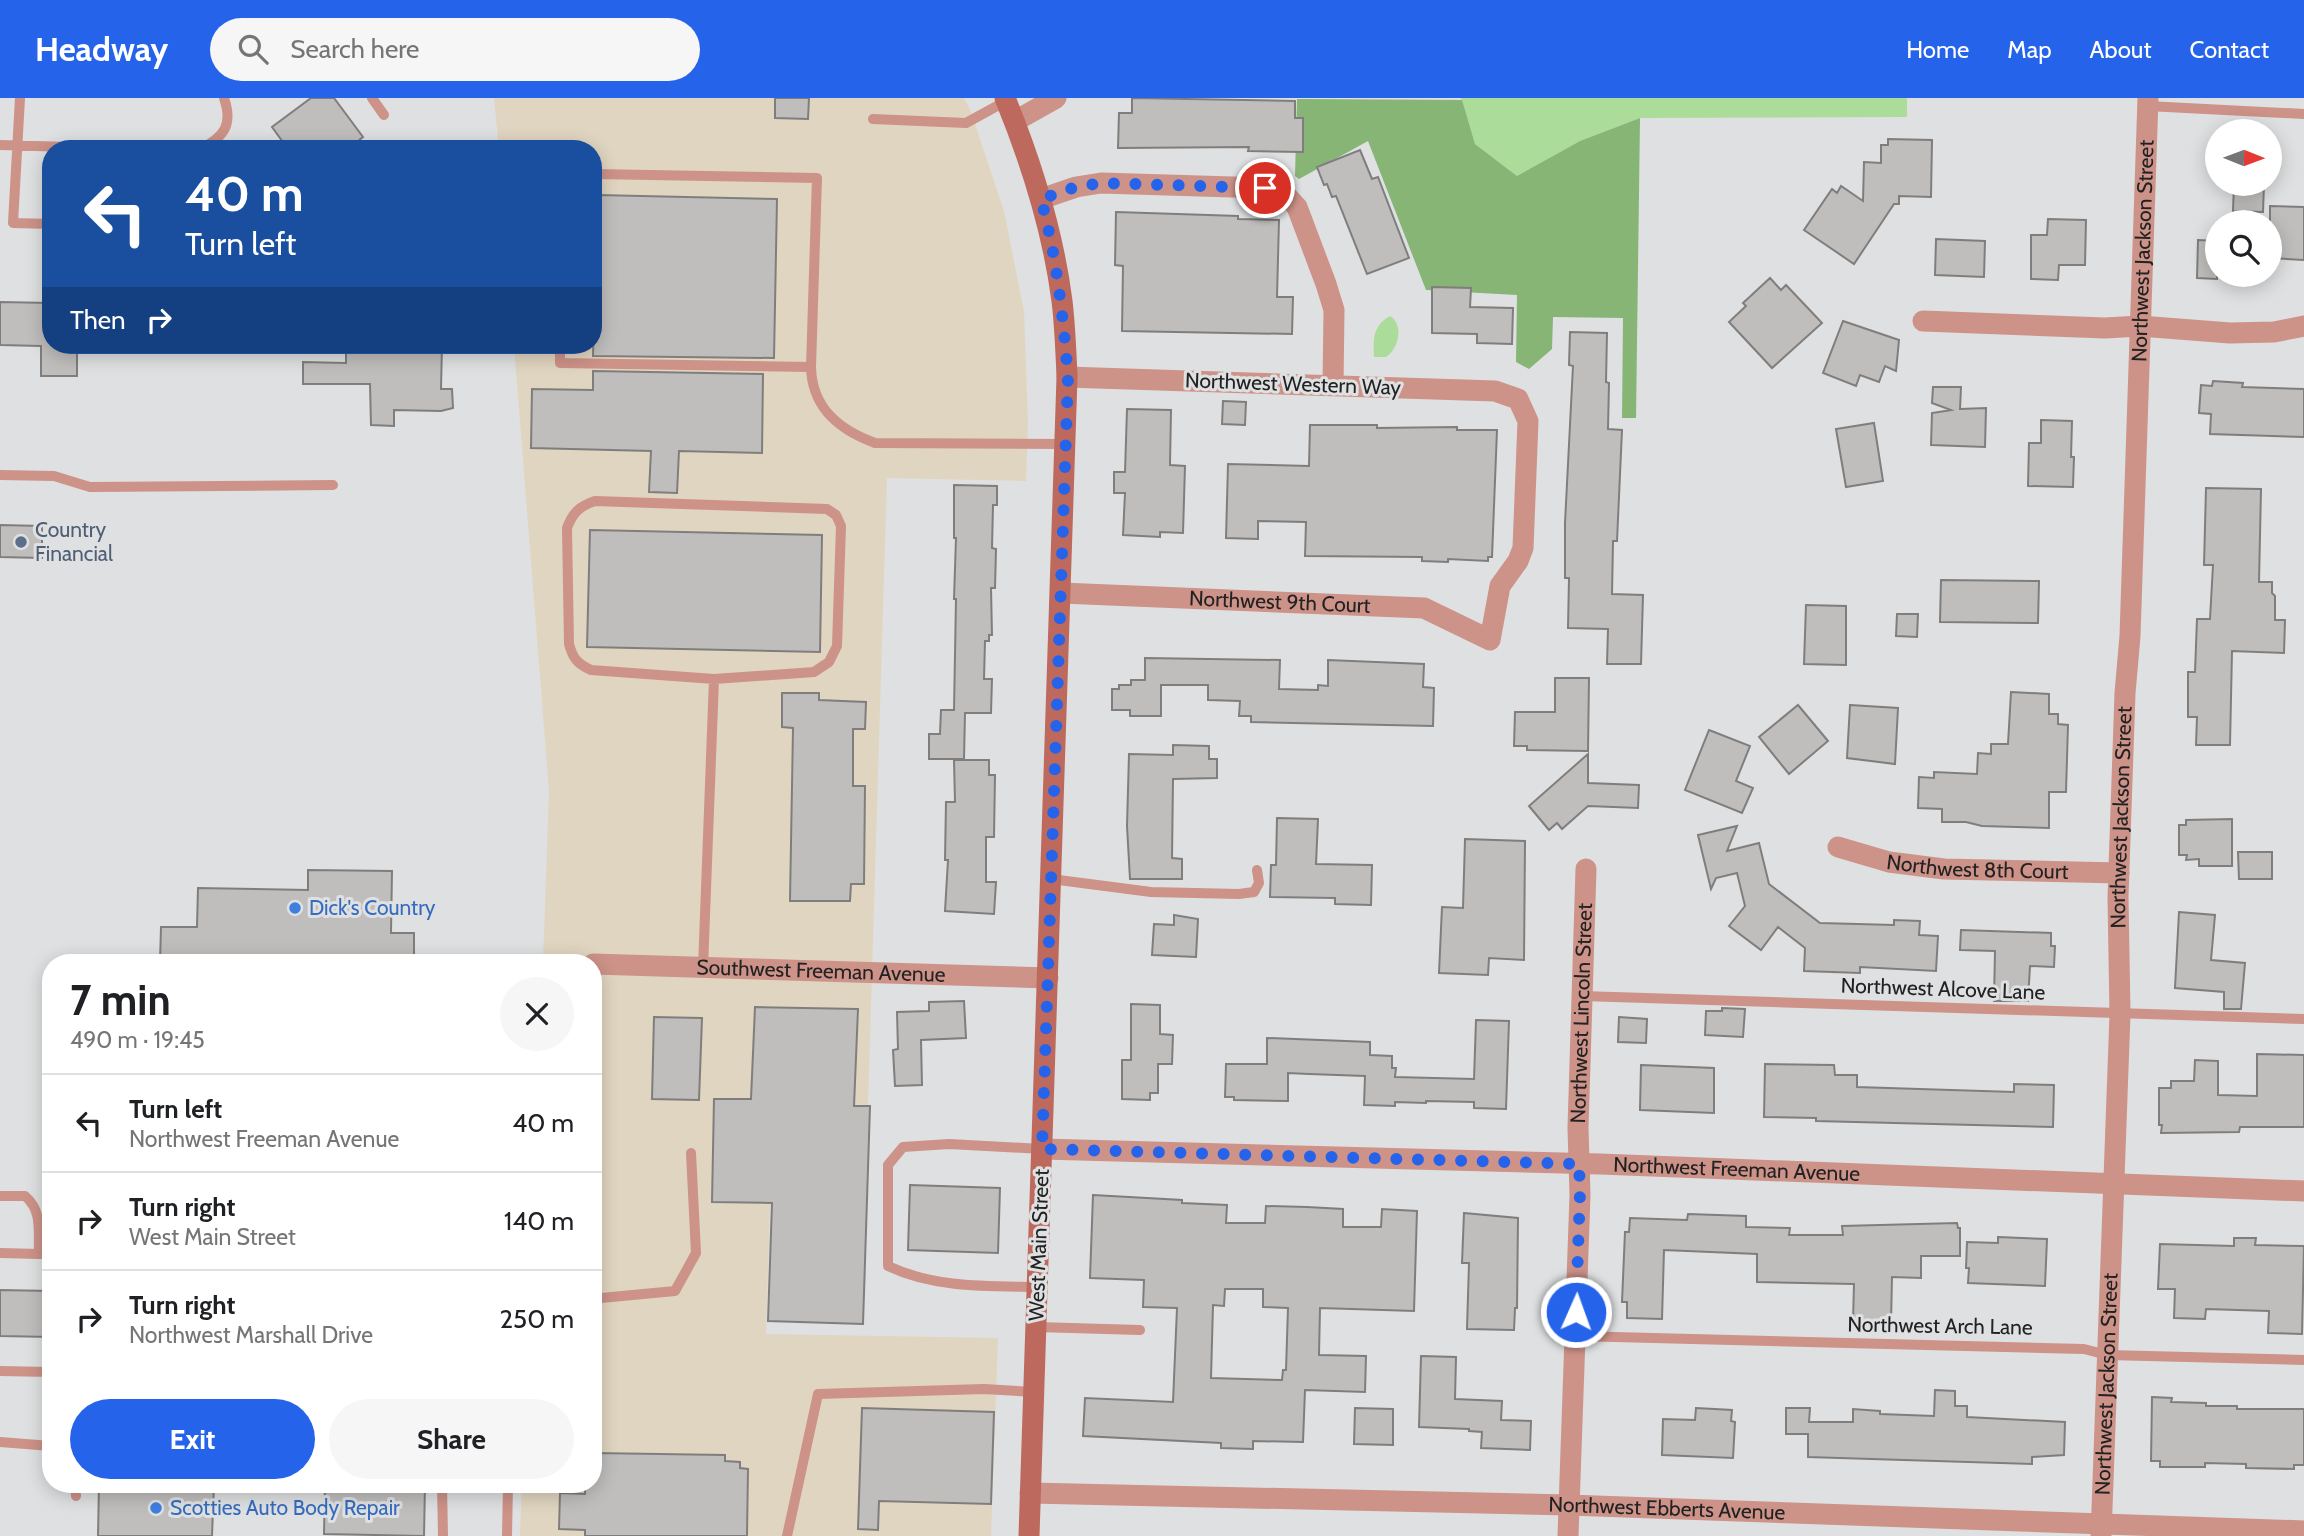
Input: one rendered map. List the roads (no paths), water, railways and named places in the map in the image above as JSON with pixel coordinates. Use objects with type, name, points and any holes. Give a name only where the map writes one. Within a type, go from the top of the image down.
[{"type":"street","points":[[1015,121],[1056,98]]},
{"type":"street","name":"West Main Street","points":[[1006,99],[1050,231],[1062,303],[1068,377],[1029,1536]]},
{"type":"street","name":"Northwest Jackson Street","points":[[2101,1530],[2120,1014],[2119,873],[2125,693],[2130,636],[2147,102]]},
{"type":"street","points":[[1041,199],[1076,187],[1101,183],[1265,188],[1284,194],[1297,207],[1334,310],[1333,385]]},
{"type":"street","points":[[1923,321],[2105,328],[2140,326],[2230,333],[2274,332],[2304,326]]},
{"type":"street","name":"Northwest Western Way","points":[[1068,377],[1495,391],[1518,399],[1528,421],[1523,548],[1518,561],[1500,586],[1490,640]]},
{"type":"street","name":"Northwest 9th Court","points":[[1061,593],[1424,608],[1490,640]]},
{"type":"street","name":"Northwest 8th Court","points":[[1838,847],[1889,862],[1944,869],[2119,873]]},
{"type":"street","name":"Northwest Lincoln Street","points":[[1568,1536],[1580,1192],[1581,996],[1586,869]]},
{"type":"street","name":"Southwest Freeman Avenue","points":[[602,964],[1048,978]]},
{"type":"street","name":"Northwest Freeman Avenue","points":[[1042,1149],[1579,1164],[2304,1191]]},
{"type":"street","name":"Northwest Ebberts Avenue","points":[[1030,1493],[1568,1505],[2101,1530],[2304,1531]]},
{"type":"lane","points":[[20,98],[13,223],[42,224]]},
{"type":"lane","points":[[215,140],[221,136],[226,127],[229,113],[224,98]]},
{"type":"lane","points":[[372,98],[384,115]]},
{"type":"lane","points":[[873,119],[966,123],[1006,99]]},
{"type":"lane","points":[[2147,102],[2304,114]]},
{"type":"lane","points":[[0,145],[42,146]]},
{"type":"lane","points":[[602,174],[817,178],[811,376],[820,407],[853,435],[875,443],[1067,444]]},
{"type":"lane","points":[[560,354],[560,363],[811,367]]},
{"type":"lane","points":[[0,475],[54,476],[90,487],[333,485]]},
{"type":"lane","points":[[595,501],[827,509],[836,515],[841,526],[837,646],[829,662],[814,672],[714,679],[591,670],[579,665],[572,656],[569,645],[568,528],[572,516],[581,506],[595,501]]},
{"type":"lane","points":[[704,968],[714,679]]},
{"type":"lane","points":[[1051,879],[1152,892],[1239,894],[1254,892],[1259,883],[1258,870]]},
{"type":"lane","name":"Northwest Alcove Lane","points":[[1581,996],[2304,1019]]},
{"type":"lane","points":[[1037,1287],[957,1285],[906,1275],[888,1266],[888,1165],[903,1147],[949,1144],[1042,1149]]},
{"type":"lane","points":[[602,1298],[675,1291],[696,1253],[691,1153]]},
{"type":"lane","points":[[0,1196],[25,1196],[35,1204],[42,1238]]},
{"type":"lane","points":[[0,1254],[42,1254]]},
{"type":"lane","points":[[1036,1327],[1140,1330]]},
{"type":"lane","name":"Northwest Arch Lane","points":[[1575,1336],[2084,1349],[2107,1355],[2304,1360]]},
{"type":"lane","points":[[0,1371],[42,1372]]},
{"type":"lane","points":[[787,1536],[818,1394],[984,1389],[1034,1392]]},
{"type":"lane","points":[[0,1442],[42,1445]]},
{"type":"lane","points":[[442,1493],[443,1536]]},
{"type":"lane","points":[[507,1536],[508,1493]]},
{"type":"place","name":"Country Financial","points":[[21,542]]},
{"type":"place","name":"Dick's Country","points":[[295,908]]},
{"type":"place","name":"Scotties Auto Body Repair","points":[[156,1508]]}]
